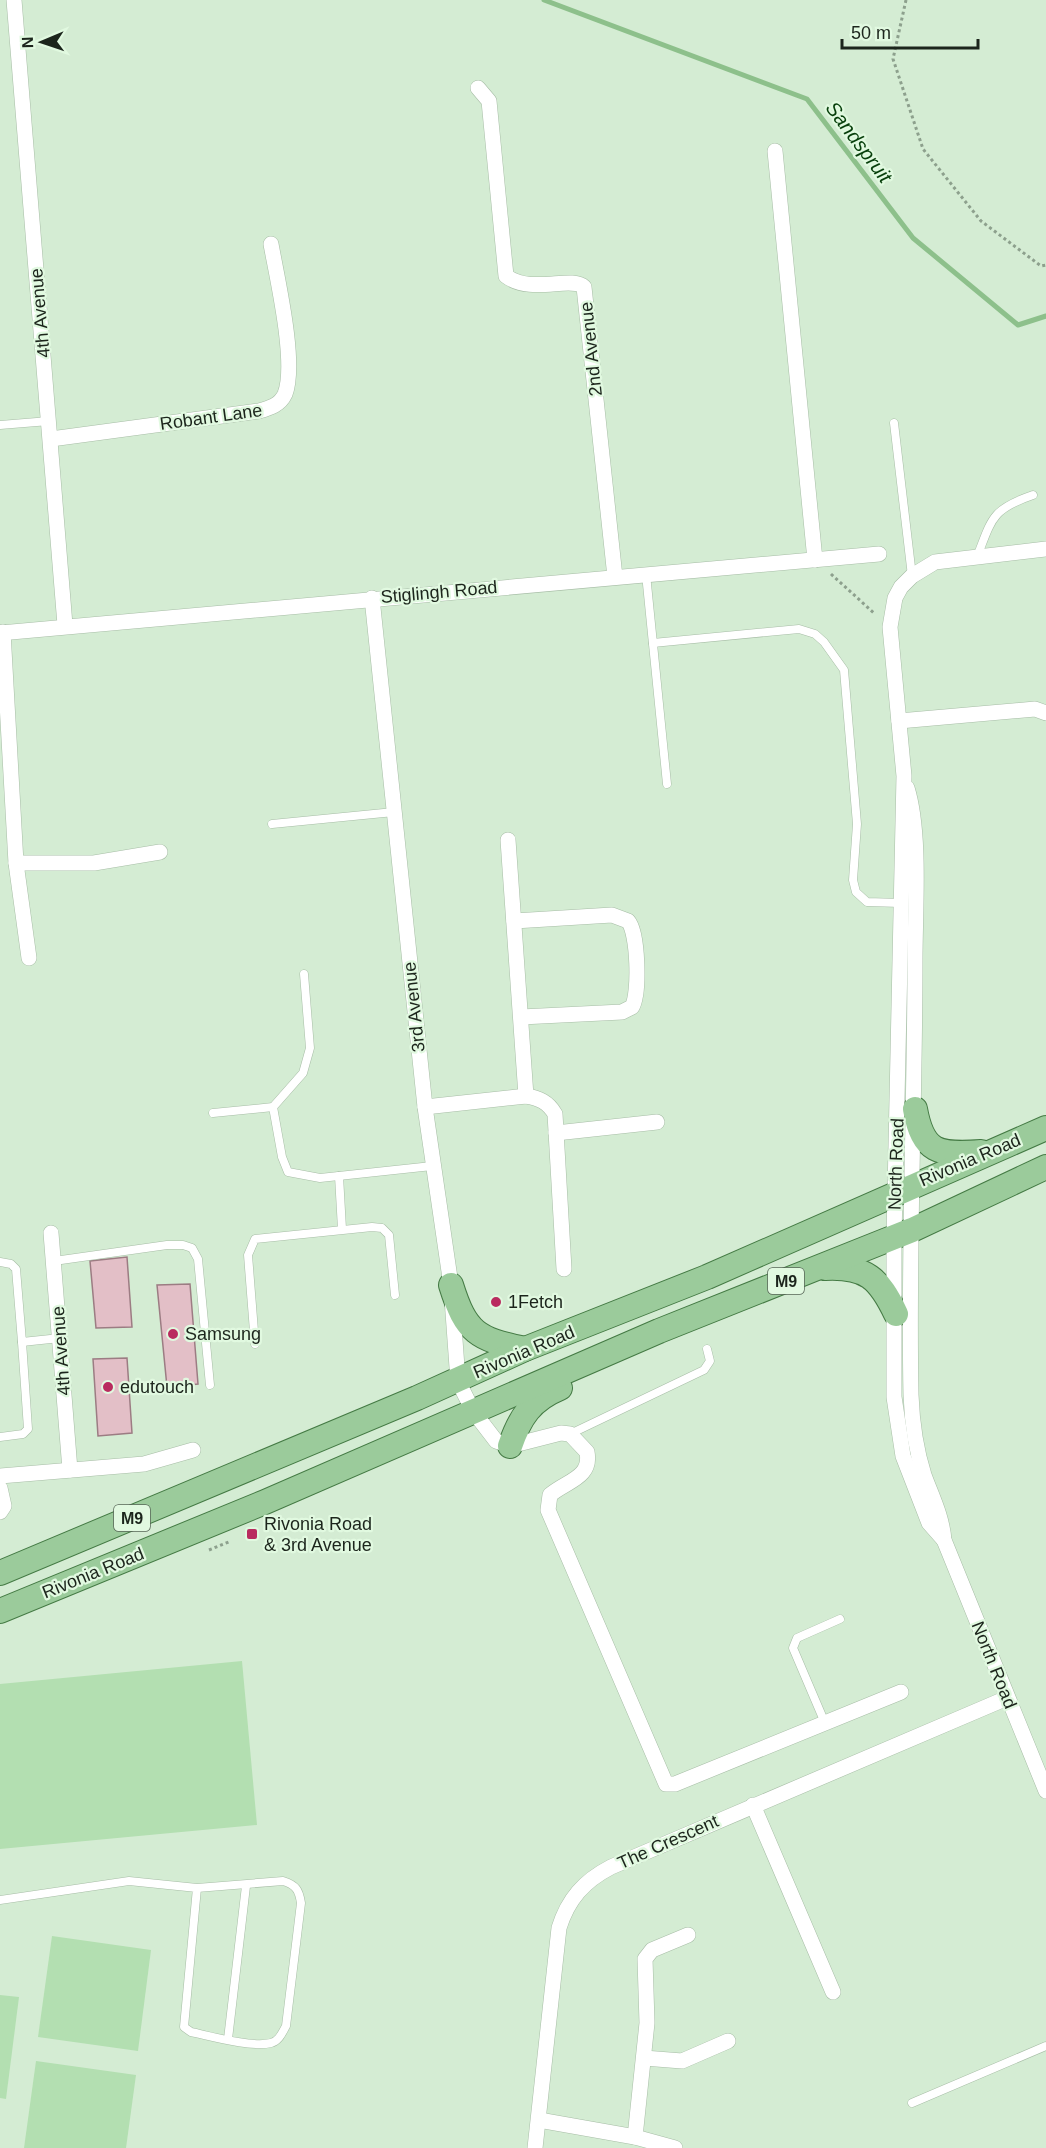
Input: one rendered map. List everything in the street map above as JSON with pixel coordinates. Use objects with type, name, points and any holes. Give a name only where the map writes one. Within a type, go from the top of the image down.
[{"type":"main road","points":[[915,1108],[920,1132],[933,1148],[943,1152],[991,1152]]},
{"type":"main road","name":"Rivonia Road","points":[[0,1573],[458,1381],[525,1349],[707,1277],[1046,1128]]},
{"type":"main road","name":"Rivonia Road","points":[[0,1611],[265,1502],[659,1331],[903,1234],[1046,1167]]},
{"type":"main road","points":[[819,1268],[847,1267],[875,1279],[884,1289],[896,1314]]},
{"type":"main road","points":[[450,1285],[460,1313],[472,1329],[494,1342],[525,1349]]},
{"type":"main road","points":[[510,1446],[522,1416],[537,1400],[637,1354],[659,1331]]},
{"type":"street","name":"4th Avenue","points":[[14,0],[65,625]]},
{"type":"street","name":"2nd Avenue","points":[[478,87],[489,101],[506,276],[516,283],[528,286],[576,283],[584,287],[615,577]]},
{"type":"street","points":[[775,151],[815,560]]},
{"type":"street","name":"Robant Lane","points":[[51,439],[259,411],[279,403],[285,394],[290,365],[271,244]]},
{"type":"street","points":[[890,627],[895,598],[912,576],[935,562],[1046,549]]},
{"type":"street","name":"Stiglingh Road","points":[[1,632],[879,554]]},
{"type":"street","name":"3rd Avenue","points":[[372,598],[425,1107],[450,1285],[458,1381],[472,1411],[492,1438],[510,1446]]},
{"type":"street","name":"North Road","points":[[890,627],[904,776],[901,903],[903,1234],[911,1398],[919,1455],[941,1518],[944,1540],[1006,1698],[1046,1791]]},
{"type":"street","points":[[1,632],[16,863],[29,958]]},
{"type":"street","points":[[899,721],[1035,709],[1046,713]]},
{"type":"street","name":"North Road","points":[[903,1189],[915,1108],[913,812],[904,776]]},
{"type":"street","points":[[508,840],[526,1096]]},
{"type":"street","points":[[16,863],[94,862],[160,852]]},
{"type":"street","points":[[514,921],[612,915],[628,921],[635,935],[636,994],[632,1007],[622,1012],[521,1017]]},
{"type":"street","points":[[425,1107],[526,1096],[536,1098],[551,1107],[555,1114],[564,1269]]},
{"type":"street","points":[[556,1133],[657,1122]]},
{"type":"street","name":"4th Avenue","points":[[51,1233],[70,1470]]},
{"type":"street","name":"North Road","points":[[903,1234],[896,1314],[894,1397],[899,1439],[922,1508],[932,1527],[944,1540]]},
{"type":"street","points":[[510,1446],[550,1434],[570,1434],[585,1447],[588,1464],[578,1478],[550,1495],[548,1510],[664,1783],[675,1784],[902,1692]]},
{"type":"street","points":[[0,1476],[144,1464],[193,1450]]},
{"type":"street","points":[[0,1488],[4,1506],[0,1512]]},
{"type":"street","name":"The Crescent","points":[[535,2148],[559,1929],[569,1901],[585,1883],[600,1872],[1006,1698]]},
{"type":"street","points":[[753,1805],[833,1992]]},
{"type":"street","points":[[635,2137],[647,2016],[646,1955],[652,1950],[688,1935]]},
{"type":"street","points":[[644,2058],[682,2061],[728,2041]]},
{"type":"street","points":[[539,2120],[635,2137],[675,2148]]},
{"type":"lane","points":[[0,425],[49,421]]},
{"type":"lane","points":[[894,423],[912,576]]},
{"type":"lane","points":[[977,557],[989,525],[1000,508],[1033,495]]},
{"type":"lane","points":[[646,574],[667,784]]},
{"type":"lane","points":[[653,643],[799,630],[815,634],[824,642],[844,670],[857,824],[854,886],[859,898],[867,902],[901,903]]},
{"type":"lane","points":[[272,824],[394,812]]},
{"type":"lane","points":[[213,1113],[273,1107],[303,1072],[309,1054],[311,1032],[304,974]]},
{"type":"lane","points":[[273,1107],[282,1157],[288,1172],[310,1177],[339,1176],[432,1166]]},
{"type":"lane","points":[[339,1176],[342,1229]]},
{"type":"lane","points":[[255,1344],[248,1255],[255,1239],[342,1229],[382,1228],[388,1235],[395,1295]]},
{"type":"lane","points":[[54,1261],[167,1245],[183,1245],[192,1248],[198,1259],[210,1385]]},
{"type":"lane","points":[[0,1262],[11,1264],[16,1269],[28,1429],[23,1434],[0,1437]]},
{"type":"lane","points":[[22,1342],[60,1338]]},
{"type":"lane","points":[[570,1434],[701,1372],[710,1361],[707,1349]]},
{"type":"lane","points":[[825,1723],[793,1648],[797,1638],[840,1619]]},
{"type":"lane","points":[[0,1900],[129,1881],[197,1888],[246,1886],[283,1881],[294,1884],[299,1892],[301,1903],[286,2026],[281,2037],[271,2043],[228,2039],[191,2032],[184,2027],[182,2021],[197,1888]]},
{"type":"lane","points":[[228,2039],[246,1886]]},
{"type":"lane","points":[[912,2103],[1046,2046]]},
{"type":"path","points":[[906,0],[893,59],[923,149],[981,221],[1041,266],[1046,265]]},
{"type":"path","points":[[815,560],[890,627]]},
{"type":"green space","points":[[242,1661],[257,1825],[0,1849],[0,1684]]},
{"type":"green space","points":[[52,1936],[151,1950],[138,2051],[38,2037]]},
{"type":"green space","points":[[0,1995],[19,1997],[6,2099],[0,2098]]},
{"type":"green space","points":[[36,2061],[136,2075],[126,2148],[24,2148]]},
{"type":"building","points":[[127,1257],[132,1327],[96,1328],[90,1261]]},
{"type":"building","points":[[190,1284],[198,1384],[167,1387],[157,1285]]},
{"type":"building","points":[[127,1358],[132,1433],[98,1436],[93,1359]]},
{"type":"waterway","name":"Sandspruit","points":[[544,0],[807,99],[913,238],[1018,325],[1046,316]]},
{"type":"place","name":"1Fetch","points":[[496,1302]]},
{"type":"place","name":"Samsung","points":[[173,1334]]},
{"type":"place","name":"edutouch","points":[[108,1387]]},
{"type":"place","name":"Rivonia Road & 3rd Avenue","points":[[252,1534]]}]
